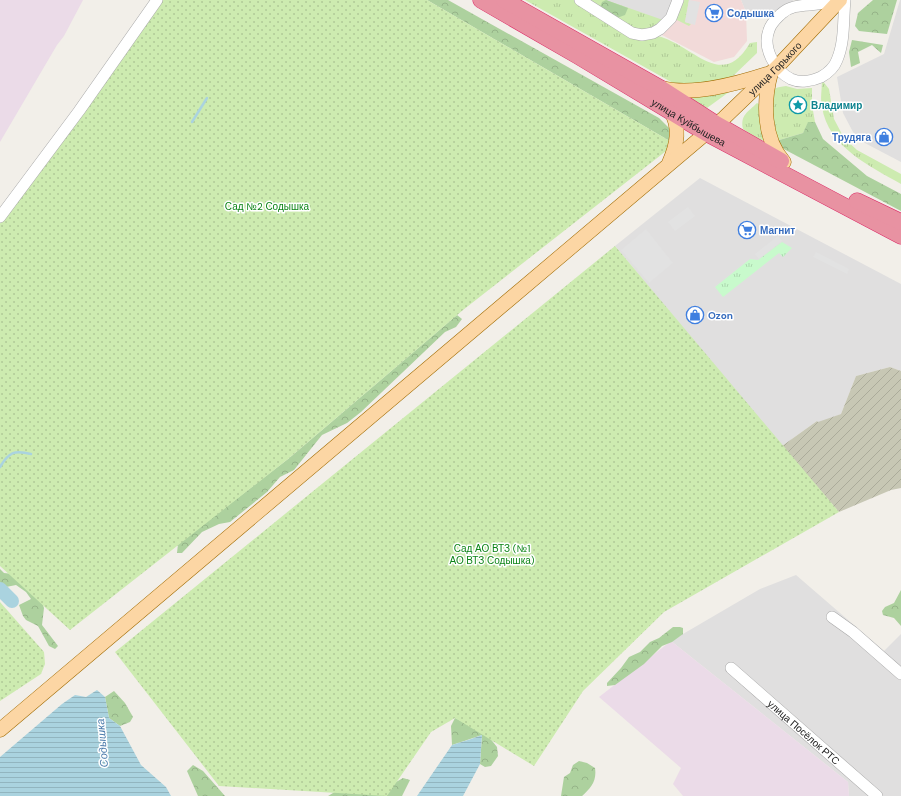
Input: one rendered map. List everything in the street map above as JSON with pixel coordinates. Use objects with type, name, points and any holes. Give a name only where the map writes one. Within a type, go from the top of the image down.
[{"type":"highway","name":"улица Куйбышева","points":[[481,0],[670,110],[784,162],[846,196],[901,222]]},
{"type":"highway","name":"улица Куйбышева","points":[[504,0],[660,88],[711,129],[901,236]]},
{"type":"main road","name":"улица Горького","points":[[0,730],[711,129],[774,69],[840,0]]},
{"type":"main road","points":[[660,88],[672,91],[691,90],[736,83],[774,69]]},
{"type":"main road","points":[[774,69],[767,87],[766,110],[769,137],[777,155],[784,162]]},
{"type":"main road","points":[[669,165],[676,146],[677,128],[670,110]]},
{"type":"street","points":[[0,217],[79,111],[157,0]]},
{"type":"street","points":[[580,0],[632,33],[642,35],[653,33],[660,29],[671,18],[678,0]]},
{"type":"street","points":[[833,0],[823,4],[799,4],[792,6],[772,22],[768,31],[767,40],[774,69],[796,81],[813,80],[829,72],[834,66],[839,53],[843,34],[845,0]]},
{"type":"street","points":[[832,617],[853,632],[901,674]]},
{"type":"street","name":"улица Посёлок РТС","points":[[731,668],[877,796]]},
{"type":"shaded area","points":[[0,0],[83,0],[64,36],[57,45],[0,142]]},
{"type":"shaded area","points":[[586,0],[674,0],[666,20],[655,30]]},
{"type":"shaded area","points":[[682,0],[741,0],[746,12],[747,41],[734,57],[714,62],[662,35],[672,21]]},
{"type":"shaded area","points":[[689,0],[700,2],[695,25],[685,22]]},
{"type":"shaded area","points":[[741,0],[794,0],[772,16],[746,12]]},
{"type":"shaded area","points":[[900,0],[901,162],[861,141],[853,132],[843,113],[837,77],[884,54]]},
{"type":"shaded area","points":[[700,178],[901,284],[901,371],[890,367],[856,376],[841,414],[818,423],[817,421],[782,446],[615,246]]},
{"type":"shaded area","points":[[688,207],[695,216],[675,231],[668,222]]},
{"type":"shaded area","points":[[646,229],[673,263],[649,283],[621,250]]},
{"type":"shaded area","points":[[778,236],[782,241],[759,259],[755,254]]},
{"type":"shaded area","points":[[816,252],[849,269],[847,274],[813,257]]},
{"type":"shaded area","points":[[890,367],[901,371],[901,488],[891,490],[839,512],[782,446],[817,421],[818,422],[841,414],[856,376]]},
{"type":"shaded area","points":[[796,575],[884,651],[901,634],[901,796],[849,796],[848,782],[671,641],[760,589]]},
{"type":"shaded area","points":[[671,641],[848,782],[849,796],[683,796],[673,784],[681,768],[599,697]]},
{"type":"green space","name":"Сад №2 Содышка","points":[[162,0],[427,0],[675,144],[463,310],[288,459],[70,630],[0,566],[0,223]]},
{"type":"green space","points":[[427,0],[448,0],[659,118],[679,138],[675,144]]},
{"type":"green space","points":[[525,0],[574,0],[637,39],[650,36],[661,37],[709,62],[720,65],[730,63],[740,56],[750,43],[757,42],[757,53],[731,78],[683,86],[673,83]]},
{"type":"green space","points":[[606,0],[663,20],[647,30],[639,31],[591,1]]},
{"type":"green space","points":[[606,0],[628,8],[625,15],[617,18],[600,7],[602,2]]},
{"type":"green space","points":[[684,0],[689,0],[685,22],[691,24],[689,26],[675,19]]},
{"type":"green space","points":[[873,0],[897,0],[887,34],[859,31],[855,26],[858,13]]},
{"type":"green space","points":[[852,40],[883,45],[881,53],[872,45],[858,52],[860,63],[851,67],[849,52]]},
{"type":"green space","points":[[822,80],[829,89],[834,119],[844,138],[857,150],[901,174],[901,184],[852,154],[841,144],[826,121],[821,97]]},
{"type":"green space","points":[[786,86],[797,89],[812,88],[812,105],[815,122],[808,123],[803,133],[776,141],[770,97],[775,88]]},
{"type":"green space","points":[[729,92],[707,108],[683,97]]},
{"type":"green space","points":[[757,103],[759,104],[760,121],[764,139],[761,141],[743,129],[742,124],[746,114]]},
{"type":"green space","points":[[808,122],[815,122],[823,139],[867,176],[901,194],[901,211],[778,146],[776,141],[803,133]]},
{"type":"green space","points":[[782,242],[792,248],[783,257],[779,253],[723,297],[715,287],[750,259],[758,260]]},
{"type":"green space","name":"Сад АО ВТЗ (№1 АО ВТЗ Содышка)","points":[[615,246],[839,512],[664,612],[583,691],[534,766],[455,718],[431,732],[387,796],[219,786],[115,652]]},
{"type":"green space","points":[[457,315],[462,319],[456,327],[445,332],[361,412],[347,423],[322,435],[294,470],[280,477],[267,492],[230,522],[219,524],[202,532],[182,553],[177,553],[178,544],[288,459]]},
{"type":"green space","points":[[0,569],[4,573],[22,575],[43,605],[42,625],[58,646],[55,649],[49,646],[38,626],[26,620],[23,616],[19,605],[31,599],[26,592],[16,585],[1,588],[0,590]]},
{"type":"green space","points":[[901,590],[901,626],[894,618],[883,615],[882,611],[885,607],[894,603]]},
{"type":"green space","points":[[0,602],[44,652],[45,664],[41,674],[0,701]]},
{"type":"green space","points":[[673,627],[683,628],[683,634],[672,642],[662,646],[644,664],[615,685],[607,686],[607,683],[629,657],[640,652],[650,642],[659,638]]},
{"type":"green space","points":[[114,691],[125,703],[133,717],[130,722],[120,726],[109,718],[105,697]]},
{"type":"green space","points":[[455,718],[485,732],[497,747],[498,756],[491,766],[485,767],[480,764],[482,735],[452,745],[451,726]]},
{"type":"green space","points":[[579,761],[587,763],[595,768],[593,784],[582,796],[561,796],[564,777],[570,773],[573,765]]},
{"type":"green space","points":[[193,765],[203,771],[225,796],[198,796],[187,771]]},
{"type":"green space","points":[[403,778],[410,780],[402,796],[328,796],[338,790],[382,790]]},
{"type":"water","name":"Содышка","points":[[97,690],[105,697],[109,718],[120,726],[141,765],[166,787],[171,796],[0,796],[0,757],[62,704],[75,695],[86,697]]},
{"type":"water","points":[[482,735],[480,764],[463,796],[417,796],[452,745]]},
{"type":"waterway","points":[[192,122],[207,98]]},
{"type":"waterway","points":[[0,467],[6,458],[12,453],[20,452],[31,454]]},
{"type":"waterway","name":"Содышка","points":[[0,589],[12,601]]},
{"type":"place","name":"Содышка","points":[[714,13]]},
{"type":"place","name":"Владимир","points":[[798,105]]},
{"type":"place","name":"Трудяга","points":[[884,137]]},
{"type":"place","name":"Магнит","points":[[747,230]]},
{"type":"place","name":"Ozon","points":[[695,315]]}]
